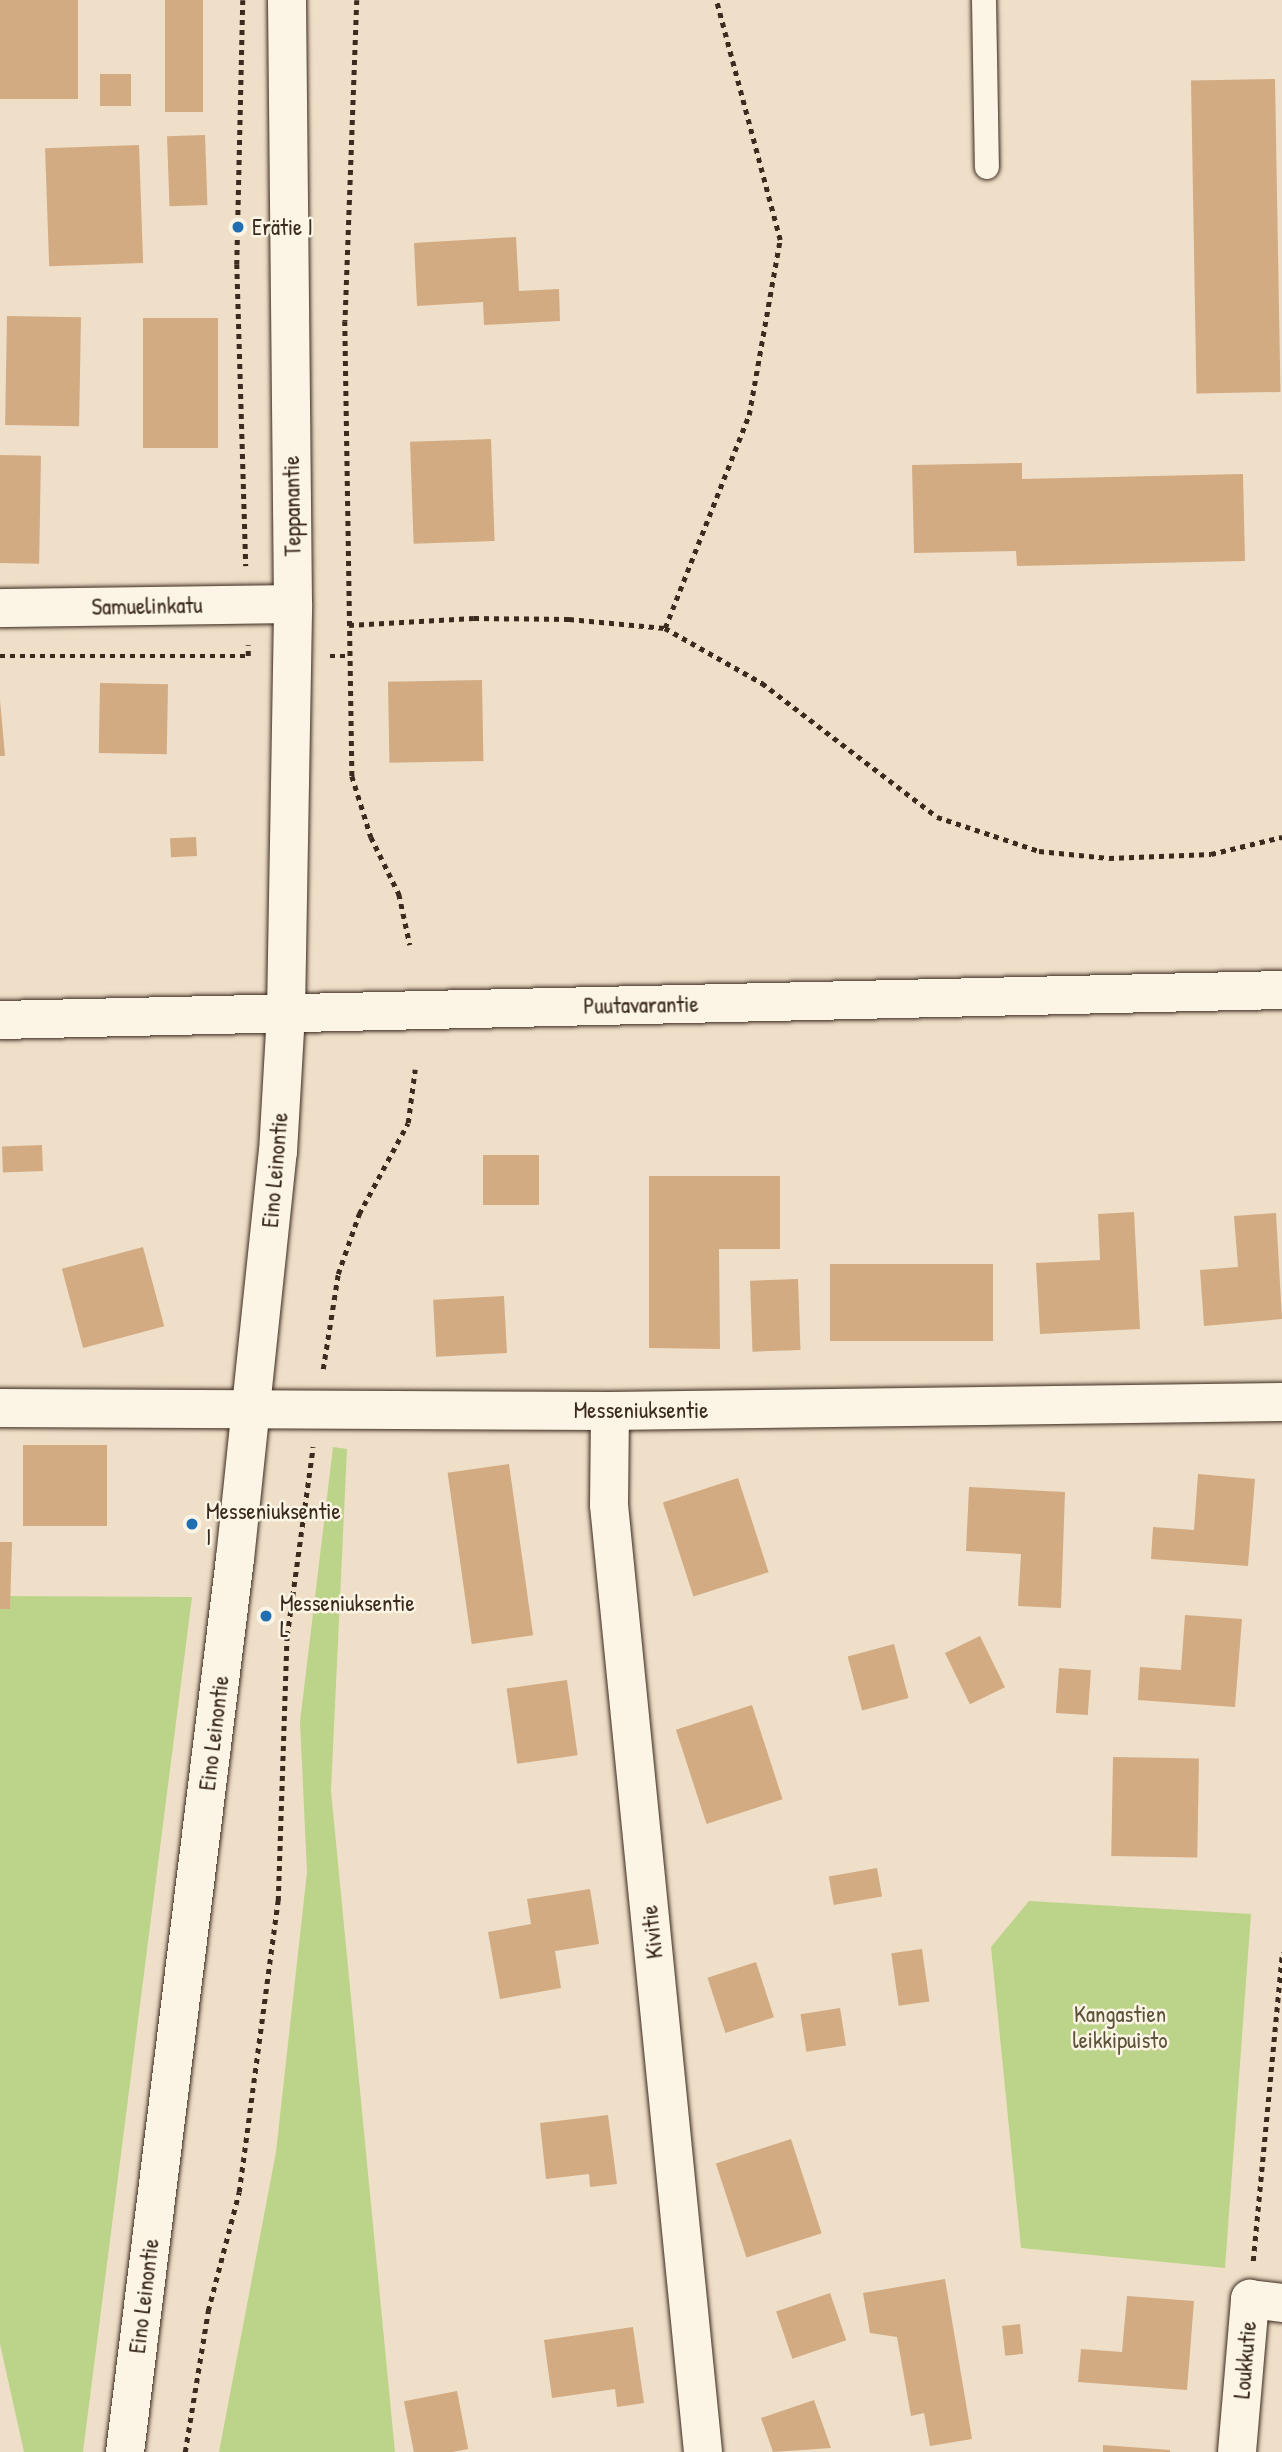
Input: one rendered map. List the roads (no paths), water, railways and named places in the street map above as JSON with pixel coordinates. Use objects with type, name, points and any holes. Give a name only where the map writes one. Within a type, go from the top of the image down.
[{"type":"street","name":"Teppanantie","points":[[286,1013],[293,604],[287,0]]},
{"type":"street","name":"Samuelinkatu","points":[[0,608],[293,604]]},
{"type":"street","name":"Puutavarantie","points":[[0,1020],[1282,990]]},
{"type":"street","name":"Eino Leinontie","points":[[125,2452],[252,1406],[278,1152],[286,1013]]},
{"type":"street","name":"Messeniuksentie","points":[[0,1408],[252,1406],[610,1411],[1282,1402]]},
{"type":"street","name":"Kivitie","points":[[610,1411],[609,1505],[703,2452]]},
{"type":"street","name":"Loukkutie","points":[[1237,2452],[1266,2301]]},
{"type":"lane","points":[[984,0],[986,167]]},
{"type":"place","name":"Erätie I","points":[[238,227]]},
{"type":"place","name":"Messeniuksentie I","points":[[192,1524]]},
{"type":"place","name":"Messeniuksentie L","points":[[266,1616]]},
{"type":"park label","name":"Kangastien leikkipuisto","points":[[1120,2027]]}]
